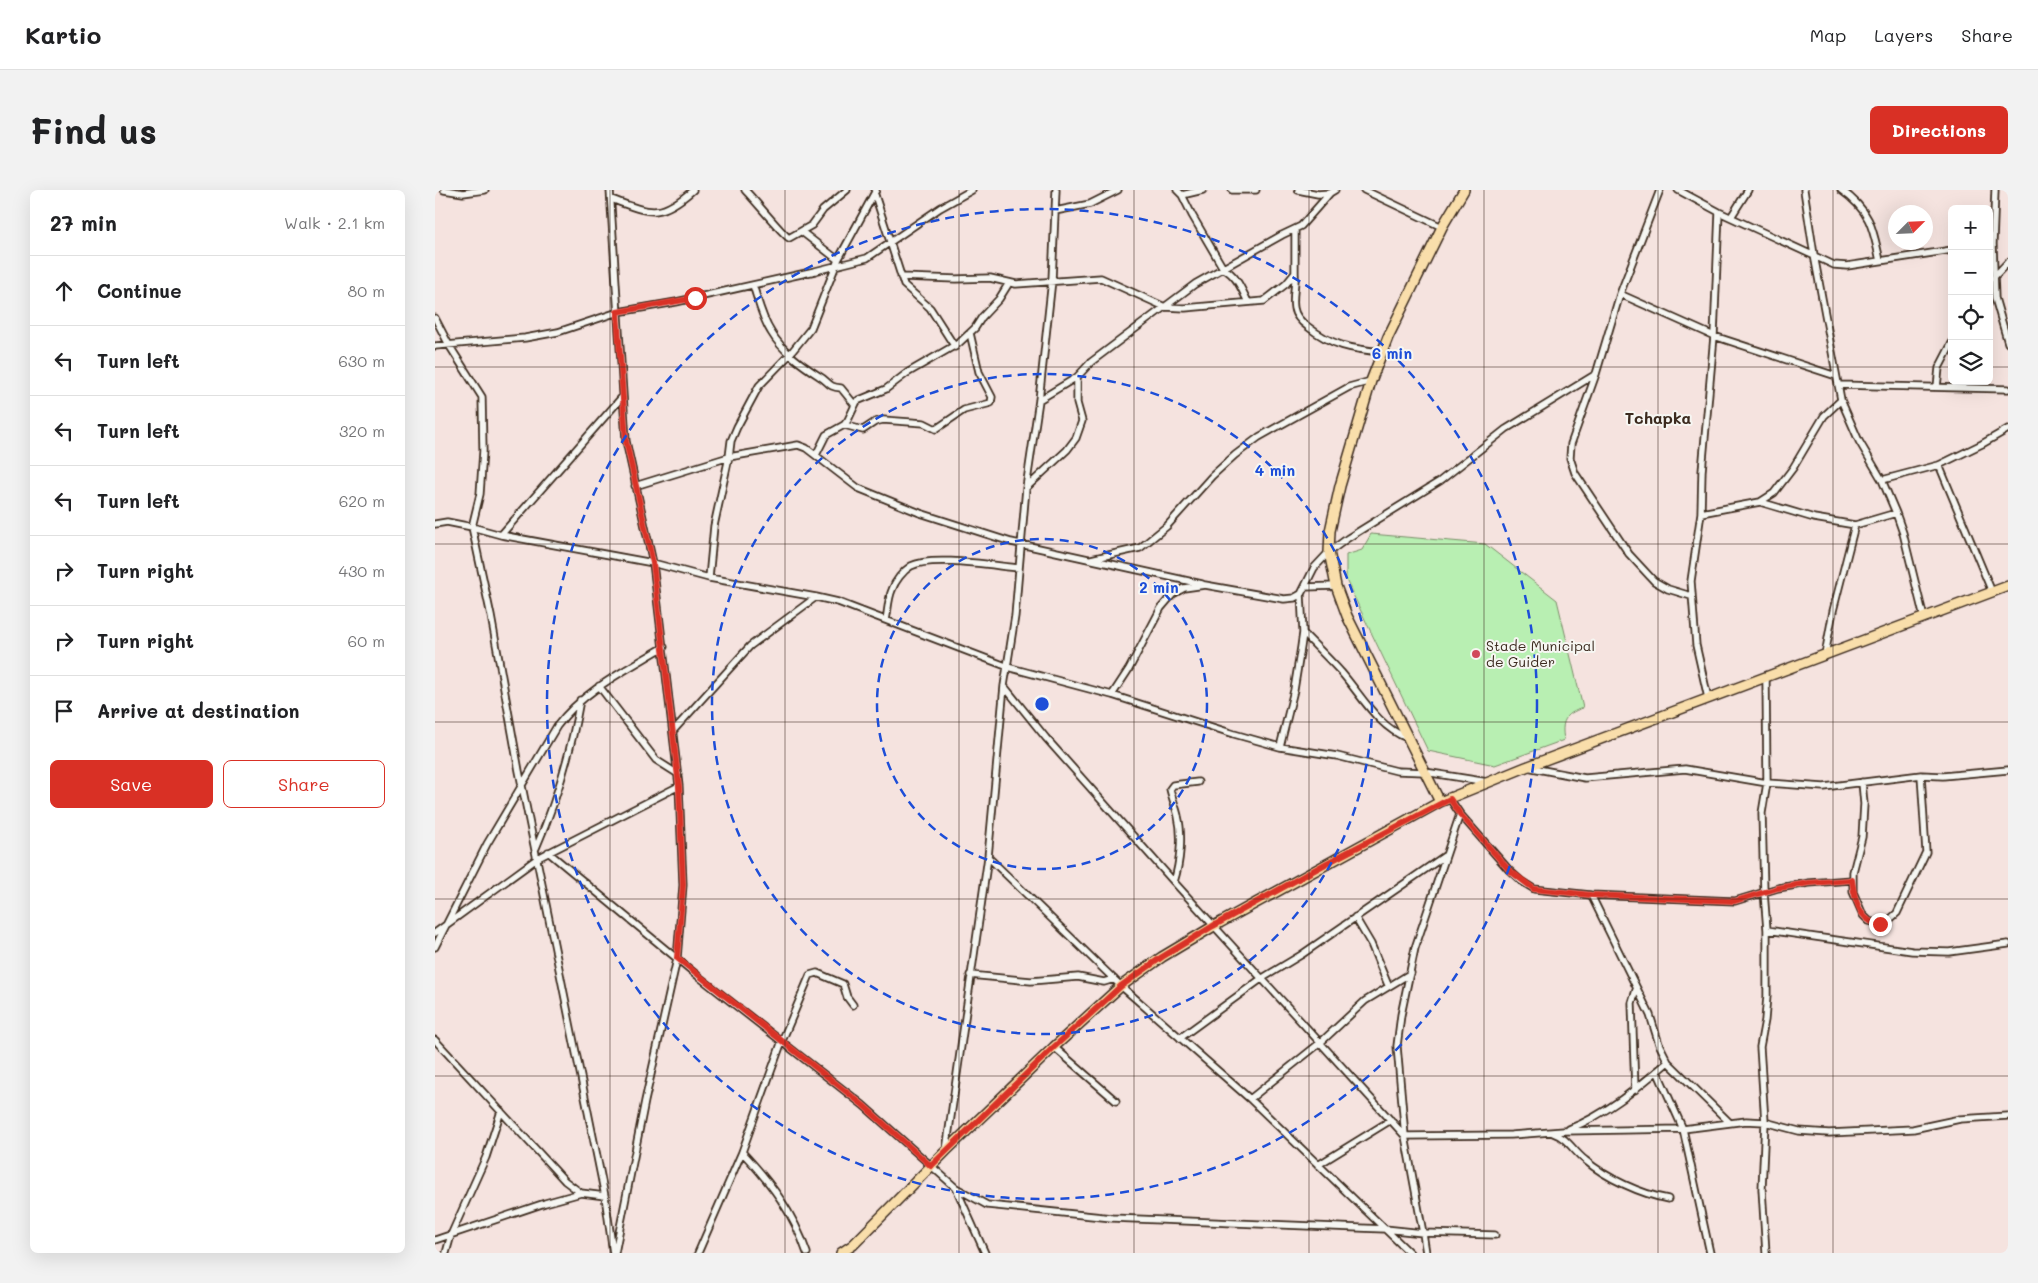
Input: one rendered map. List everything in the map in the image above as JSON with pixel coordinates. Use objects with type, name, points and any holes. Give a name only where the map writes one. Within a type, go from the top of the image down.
[{"type":"main road","points":[[1440,802],[1347,616],[1336,586],[1329,552],[1330,530],[1340,486],[1371,381],[1387,336],[1442,227],[1464,190]]},
{"type":"main road","points":[[841,1253],[853,1245],[945,1151],[1121,986],[1162,957],[1213,926],[1440,802],[1526,767],[2008,586]]},
{"type":"street","points":[[444,190],[463,194],[485,190]]},
{"type":"street","points":[[610,190],[626,441],[653,563],[664,647],[679,786],[683,885],[677,958],[614,1253]]},
{"type":"street","points":[[611,199],[630,206],[659,212],[672,206],[693,190]]},
{"type":"street","points":[[745,190],[787,237],[802,232],[812,225],[823,210],[847,190]]},
{"type":"street","points":[[435,346],[525,338],[550,333],[617,312],[753,285],[837,263],[867,258],[940,208],[972,190]]},
{"type":"street","points":[[945,1151],[987,857],[1007,666],[1015,616],[1026,488],[1039,400],[1052,280],[1057,190]]},
{"type":"street","points":[[1055,211],[1090,204],[1118,190]]},
{"type":"street","points":[[1177,190],[1182,195],[1191,215],[1223,268],[1232,273],[1237,279],[1248,302]]},
{"type":"street","points":[[1182,195],[1203,190]]},
{"type":"street","points":[[1232,190],[1256,190]]},
{"type":"street","points":[[1298,190],[1318,194],[1332,191]]},
{"type":"street","points":[[1364,190],[1442,227]]},
{"type":"street","points":[[1660,190],[1620,294],[1596,374],[1571,444],[1571,458],[1575,473],[1629,554],[1653,581],[1668,589],[1691,596]]},
{"type":"street","points":[[1678,190],[1719,212],[1834,265],[1841,266],[1948,251]]},
{"type":"street","points":[[1731,217],[1748,190]]},
{"type":"street","points":[[1804,190],[1813,255],[1841,400],[1859,441],[1882,480],[1896,513],[1924,618]]},
{"type":"street","points":[[1841,190],[1857,202],[1872,224],[1880,261]]},
{"type":"street","points":[[1993,217],[1995,190]]},
{"type":"street","points":[[1039,400],[1077,377],[1091,362],[1195,284],[1282,235],[1295,230],[1306,221],[1332,191]]},
{"type":"street","points":[[875,192],[904,285],[931,308],[955,347]]},
{"type":"street","points":[[709,578],[714,526],[731,441],[750,401],[768,374],[804,338],[817,317],[837,263],[875,192]]},
{"type":"street","points":[[1708,698],[1696,645],[1691,596],[1692,570],[1701,513],[1702,471],[1714,336],[1719,212]]},
{"type":"street","points":[[1295,230],[1294,308],[1296,315],[1322,339],[1358,350],[1382,352]]},
{"type":"street","points":[[802,232],[837,263]]},
{"type":"street","points":[[2008,262],[1993,278],[1995,298],[2008,342]]},
{"type":"street","points":[[901,277],[990,278],[1009,283],[1101,278],[1165,307],[1185,308],[1264,301],[1270,298],[1295,273]]},
{"type":"street","points":[[816,455],[826,435],[848,420],[854,404],[886,389],[907,372],[955,347],[970,333],[999,299],[1009,283]]},
{"type":"street","points":[[753,285],[771,333],[790,354],[808,369],[822,377],[833,388],[841,388],[854,404]]},
{"type":"street","points":[[1620,294],[1714,336],[1836,376]]},
{"type":"street","points":[[435,318],[483,401],[480,494],[472,526],[605,1196],[614,1253]]},
{"type":"street","points":[[843,425],[863,430],[875,422],[883,420],[924,423],[936,429],[964,410],[991,403],[992,398],[979,372],[970,333]]},
{"type":"street","points":[[1937,387],[1939,368],[1948,351]]},
{"type":"street","points":[[635,486],[729,457],[798,445],[816,455],[866,493],[920,513],[1021,545],[1205,584],[1284,599],[1294,598],[1301,594],[1314,568],[1329,552],[1365,526],[1396,510],[1440,481],[1506,429],[1596,374]]},
{"type":"street","points":[[1026,488],[1067,450],[1076,438],[1082,421],[1077,403],[1077,377]]},
{"type":"street","points":[[1089,560],[1146,545],[1167,526],[1224,466],[1259,437],[1349,387],[1371,381]]},
{"type":"street","points":[[1838,385],[2008,388]]},
{"type":"street","points":[[501,535],[623,396]]},
{"type":"street","points":[[1701,513],[1760,502],[1774,493],[1784,482],[1824,416],[1841,400]]},
{"type":"street","points":[[1882,480],[1939,465],[1982,444],[2008,428]]},
{"type":"street","points":[[1939,465],[1992,592]]},
{"type":"street","points":[[1760,502],[1814,518],[1855,525],[1896,513]]},
{"type":"street","points":[[435,524],[447,522],[472,526],[501,535],[653,563],[709,578],[816,596],[838,602],[1007,666],[1111,695],[1280,747],[1329,755],[1397,770],[1425,772],[1492,782]]},
{"type":"street","points":[[1825,655],[1833,611],[1855,525]]},
{"type":"street","points":[[885,620],[892,590],[897,580],[911,566],[924,562],[954,562],[1019,568]]},
{"type":"street","points":[[1111,695],[1129,669],[1161,608],[1173,594],[1184,588],[1205,584]]},
{"type":"street","points":[[1305,587],[1336,586]]},
{"type":"street","points":[[1280,747],[1294,690],[1303,633],[1301,594]]},
{"type":"street","points":[[673,731],[750,646],[816,596]]},
{"type":"street","points":[[1303,633],[1342,672],[1381,720],[1393,732],[1407,738]]},
{"type":"street","points":[[435,947],[487,844],[523,787],[557,726],[580,700],[599,686],[664,647]]},
{"type":"street","points":[[1766,678],[1767,783],[1762,813],[1767,930],[1767,996],[1760,1047],[1765,1122],[1762,1190],[1766,1253]]},
{"type":"street","points":[[599,686],[656,760],[678,774]]},
{"type":"street","points":[[1005,686],[1046,738],[1213,926],[1405,1136],[1511,1135],[1564,1131],[1683,1129],[1729,1122],[1765,1122],[1799,1131],[1829,1133],[1913,1130],[1960,1118],[2008,1116]]},
{"type":"street","points":[[536,848],[550,815],[573,743],[580,700]]},
{"type":"street","points":[[1526,767],[1585,778],[1685,769],[1767,783],[1824,787],[1921,775],[1943,776],[2008,770]]},
{"type":"street","points":[[1862,782],[1864,804],[1862,837],[1852,880],[1858,907],[1869,921],[1874,924],[1887,922],[1897,913],[1927,847],[1921,775]]},
{"type":"street","points":[[1174,882],[1178,869],[1179,832],[1178,818],[1170,789],[1173,784],[1198,782]]},
{"type":"street","points":[[435,933],[538,858],[679,786]]},
{"type":"street","points":[[1450,799],[1460,814],[1509,870],[1534,889],[1591,895],[1735,901],[1764,892],[1809,883],[1852,880]]},
{"type":"street","points":[[1426,1253],[1405,1136],[1397,1046],[1401,1015],[1415,948],[1460,814]]},
{"type":"street","points":[[548,852],[677,958],[863,1105],[956,1188],[987,1205],[1112,1218],[1385,1229],[1423,1233],[1495,1236]]},
{"type":"street","points":[[1180,1038],[1261,979],[1301,955],[1446,855]]},
{"type":"street","points":[[987,857],[1121,986],[1250,1099],[1410,1253]]},
{"type":"street","points":[[1591,895],[1654,1024],[1659,1044],[1667,1062],[1729,1122]]},
{"type":"street","points":[[1355,917],[1371,944],[1388,985]]},
{"type":"street","points":[[1767,930],[1911,952],[1949,952],[2008,944]]},
{"type":"street","points":[[1250,1099],[1320,1043],[1365,1001],[1411,972]]},
{"type":"street","points":[[698,1253],[742,1152],[782,1041],[810,976],[817,973],[843,984],[847,997],[853,1005]]},
{"type":"street","points":[[970,976],[1031,980],[1078,977],[1104,982],[1114,979]]},
{"type":"street","points":[[1635,1090],[1632,1003],[1636,990]]},
{"type":"street","points":[[435,1040],[565,1181],[581,1193]]},
{"type":"street","points":[[1054,1047],[1115,1101]]},
{"type":"street","points":[[1564,1131],[1604,1112],[1635,1090],[1667,1062]]},
{"type":"street","points":[[1657,1071],[1683,1129],[1710,1253]]},
{"type":"street","points":[[446,1253],[451,1235],[486,1158],[501,1111]]},
{"type":"street","points":[[1318,1165],[1391,1120]]},
{"type":"street","points":[[1551,1132],[1565,1138],[1591,1166],[1650,1196],[1668,1199]]},
{"type":"street","points":[[742,1152],[782,1200],[793,1218],[807,1253]]},
{"type":"street","points":[[956,1188],[985,1253]]},
{"type":"street","points":[[435,1240],[545,1203],[581,1193],[605,1196]]},
{"type":"green space","name":"Stade Municipal de Guider","points":[[1371,534],[1485,544],[1557,600],[1583,708],[1572,713],[1565,720],[1563,728],[1564,740],[1495,765],[1428,751],[1346,580],[1346,555],[1362,550]]},
{"type":"place","name":"Stade Municipal de Guider","points":[[1476,654]]},
{"type":"district","name":"Tchapka","points":[[1658,418]]},
{"type":"route","points":[[695,298],[617,312],[626,441],[653,563],[679,786],[683,885],[677,958],[863,1105],[931,1166],[1054,1047],[1121,986],[1162,957],[1213,926],[1327,863],[1440,802],[1450,799],[1460,814],[1509,870],[1534,889],[1591,895],[1735,901],[1778,888],[1809,883],[1852,880],[1855,899],[1863,915],[1874,924],[1880,924]]}]
